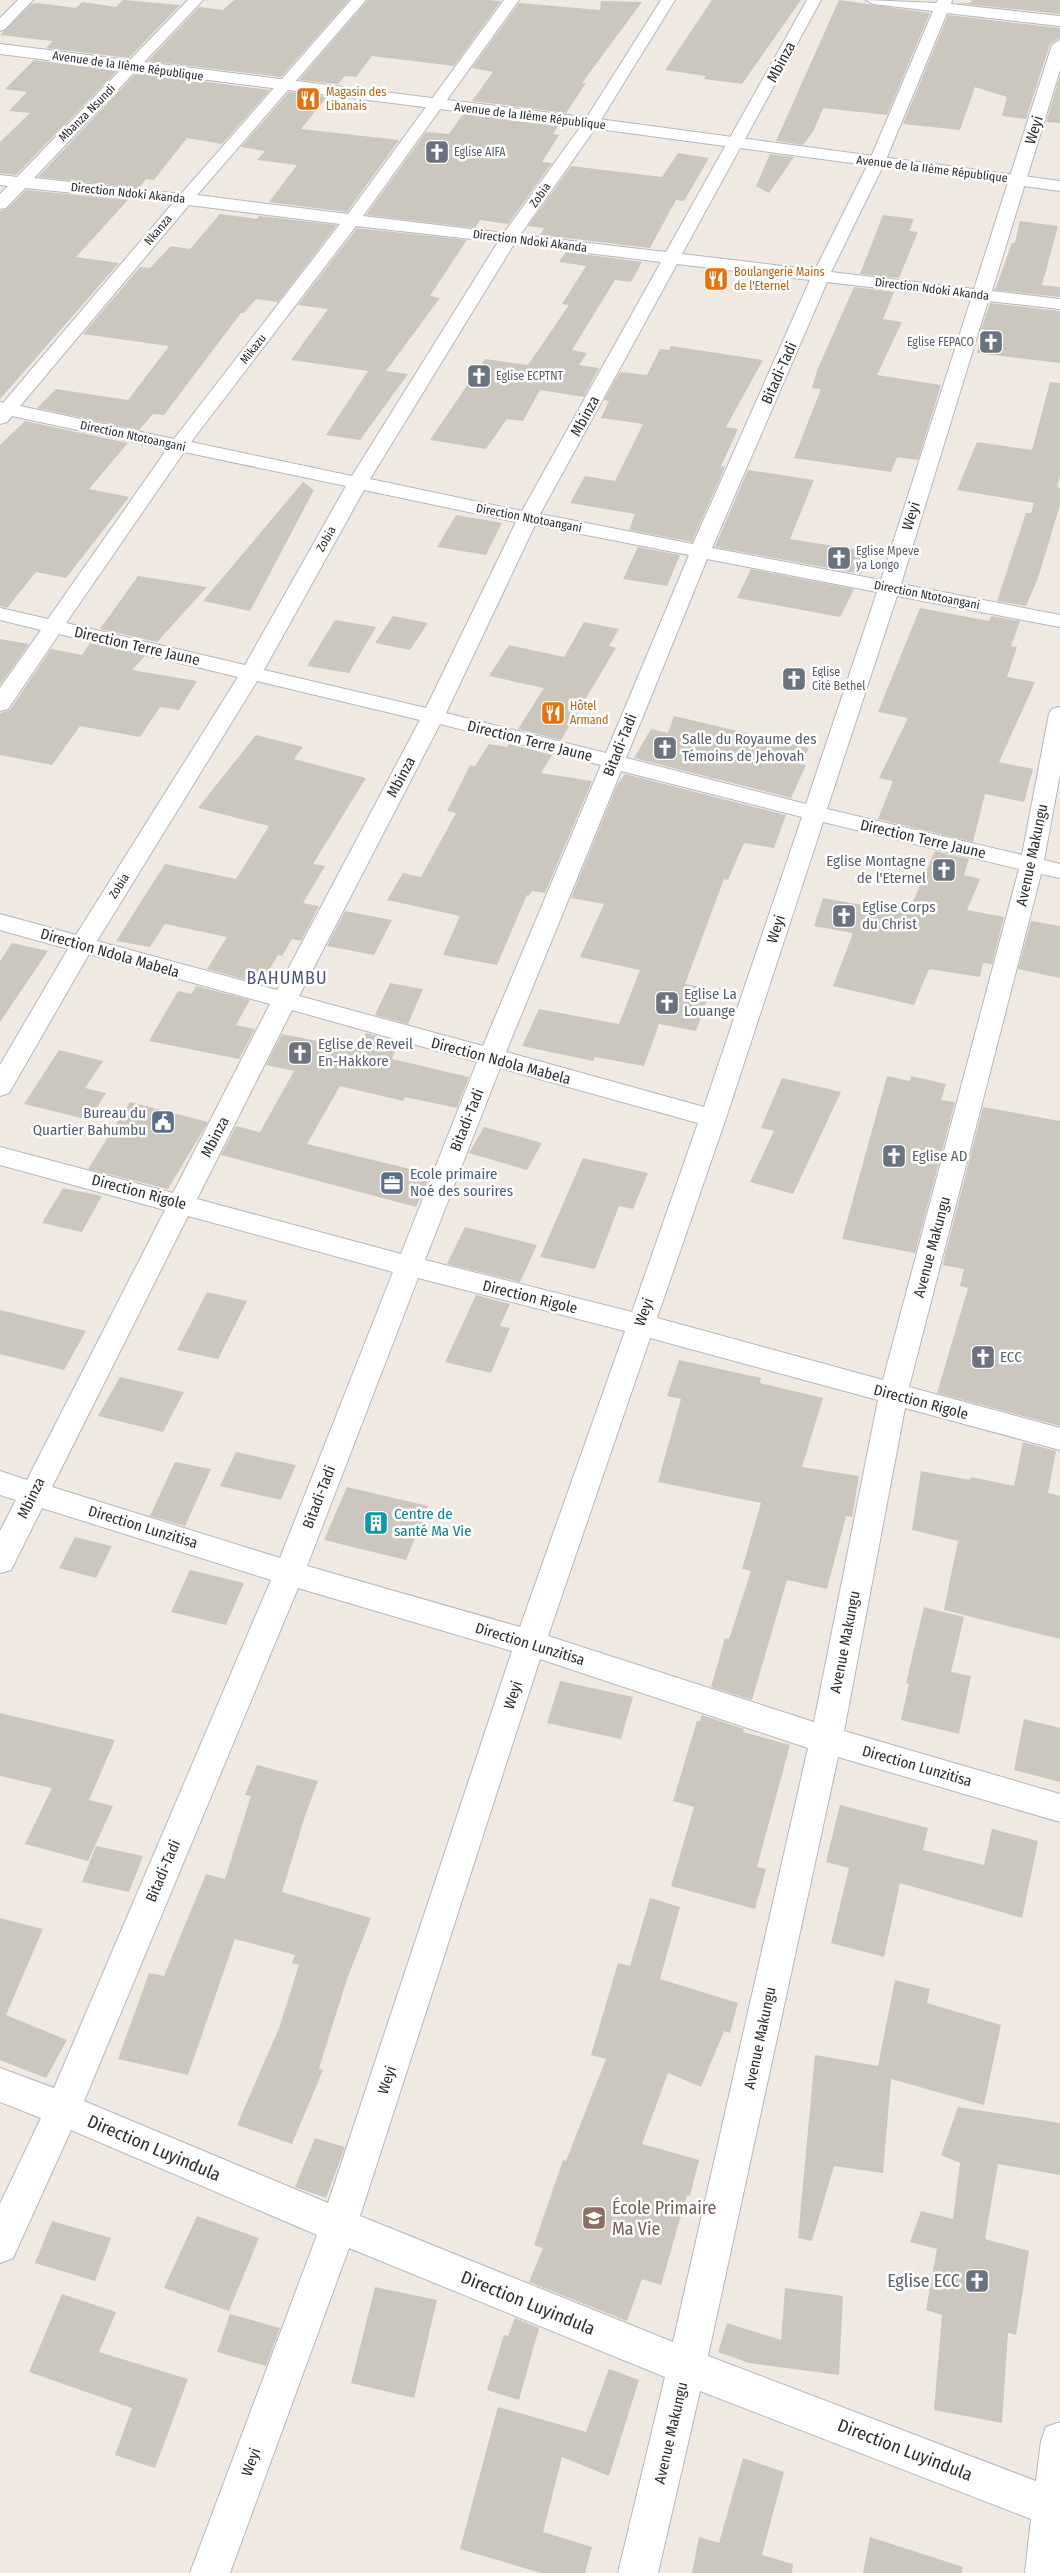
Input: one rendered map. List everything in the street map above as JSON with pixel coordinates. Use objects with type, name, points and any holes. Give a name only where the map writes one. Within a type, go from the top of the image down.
[{"type":"street","points":[[0,26],[26,0]]},
{"type":"street","name":"Mbanza Nsundi","points":[[0,204],[196,0]]},
{"type":"street","name":"Nkanza","points":[[2,412],[358,0]]},
{"type":"street","name":"Mikazu","points":[[0,704],[179,445],[352,220],[512,0]]},
{"type":"street","name":"Zobia","points":[[0,1087],[82,945],[251,673],[357,484],[509,238],[591,124],[668,0]]},
{"type":"street","name":"Mbinza","points":[[0,1561],[284,1001],[433,716],[528,518],[737,143],[814,0]]},
{"type":"street","points":[[874,0],[944,4],[1060,21]]},
{"type":"street","name":"Bitadi-Tadi","points":[[0,2245],[63,2109],[289,1573],[491,1058],[700,552],[821,275],[877,162],[944,4]]},
{"type":"street","name":"Weyi","points":[[210,2573],[339,2226],[530,1643],[639,1324],[713,1118],[889,588],[980,294],[1060,45]]},
{"type":"street","name":"Avenue de la IIème République","points":[[0,49],[1060,186]]},
{"type":"street","name":"Direction Ndoki Akanda","points":[[0,180],[185,198],[352,220],[1060,304]]},
{"type":"street","name":"Direction Ntotoangani","points":[[2,412],[179,445],[357,484],[700,552],[1060,621]]},
{"type":"street","name":"Direction Terre Jaune","points":[[0,614],[433,716],[815,813],[1046,868]]},
{"type":"street","name":"Avenue Makungu","points":[[638,2573],[687,2367],[826,1740],[893,1395],[1046,868],[1060,714]]},
{"type":"street","name":"Direction Ndola Mabela","points":[[0,922],[713,1118]]},
{"type":"street","name":"Direction Rigole","points":[[0,1156],[181,1203],[409,1266],[639,1324],[893,1395],[1060,1439]]},
{"type":"street","name":"Direction Lunzitisa","points":[[0,1483],[289,1573],[530,1643],[826,1740],[1060,1808]]},
{"type":"street","name":"Direction Luyindula","points":[[0,2086],[63,2109],[339,2226],[687,2367],[1056,2508]]},
{"type":"street","points":[[1045,2573],[1056,2508],[1060,2441]]},
{"type":"building","points":[[123,0],[180,5],[129,58],[46,48],[53,41],[0,35],[31,4],[37,3],[76,8],[82,2],[116,7]]},
{"type":"building","points":[[234,0],[349,0],[281,77],[148,61],[199,7],[223,10]]},
{"type":"building","points":[[368,0],[501,1],[454,66],[372,56],[356,77],[345,76],[338,84],[299,80]]},
{"type":"building","points":[[712,0],[801,0],[742,84],[704,79],[706,76],[665,70]]},
{"type":"building","points":[[839,0],[930,13],[887,115],[823,108],[814,130],[803,145],[776,141]]},
{"type":"building","points":[[972,0],[1060,0],[1060,14],[956,3],[970,3]]},
{"type":"building","points":[[601,1],[642,2],[582,83],[586,83],[566,113],[472,101],[493,72],[472,68],[519,3],[600,10]]},
{"type":"building","points":[[948,15],[1060,28],[1060,38],[1050,44],[1026,119],[1002,116],[1007,97],[975,87],[960,130],[903,124]]},
{"type":"building","points":[[34,60],[117,71],[16,175],[0,173],[0,142],[30,113],[9,111],[27,92],[5,89]]},
{"type":"building","points":[[136,73],[270,90],[222,144],[187,138],[154,180],[146,179],[139,188],[38,177]]},
{"type":"building","points":[[1060,76],[1060,123],[1046,122]]},
{"type":"building","points":[[289,92],[327,97],[301,129],[399,140],[347,212],[269,202],[297,165],[257,160],[265,151],[241,147]]},
{"type":"building","points":[[463,114],[558,126],[553,134],[559,135],[542,162],[552,163],[508,224],[480,220],[475,228],[366,215],[426,132],[449,134]]},
{"type":"building","points":[[678,153],[709,158],[684,201],[676,200],[650,248],[540,235],[544,228],[528,226],[571,166],[662,177]]},
{"type":"building","points":[[770,154],[794,157],[769,193],[756,186]]},
{"type":"building","points":[[26,190],[128,200],[76,257],[119,263],[0,399],[0,211],[7,209]]},
{"type":"building","points":[[220,214],[257,219],[259,216],[337,225],[278,302],[256,299],[244,313],[241,313],[164,415],[153,414],[139,430],[37,408],[56,389],[128,400],[169,346],[83,334],[140,267],[150,268],[171,246],[190,249]]},
{"type":"building","points":[[883,215],[914,219],[909,231],[918,232],[899,278],[860,274]]},
{"type":"building","points":[[1020,221],[1058,226],[1042,285],[1060,287],[1060,297],[995,290],[1012,243],[1015,243]]},
{"type":"building","points":[[357,228],[467,240],[430,296],[440,298],[386,371],[408,374],[360,440],[326,435],[368,371],[291,360],[328,309],[298,305]]},
{"type":"building","points":[[566,252],[642,262],[631,282],[615,280],[572,350],[587,353],[579,365],[599,368],[584,397],[540,390],[523,421],[507,419],[486,449],[430,440],[485,359],[528,365],[569,305],[562,304],[586,266],[559,262]]},
{"type":"building","points":[[854,287],[894,292],[883,319],[902,322],[877,375],[941,385],[918,460],[897,457],[891,472],[794,458],[821,389],[812,388],[818,368]]},
{"type":"building","points":[[990,303],[1060,311],[1060,363],[977,353],[984,329],[981,329]]},
{"type":"building","points":[[671,346],[763,360],[726,427],[738,429],[721,466],[725,467],[692,542],[629,530],[635,514],[570,503],[585,476],[615,481],[643,424],[601,418],[609,401],[604,400],[620,372],[647,375],[660,349],[669,350]]},
{"type":"building","points":[[1050,382],[1060,383],[1060,476],[1057,487],[1060,488],[1060,505],[1038,578],[1026,606],[997,601],[1026,513],[1031,513],[1034,503],[957,490],[977,442],[1032,450]]},
{"type":"building","points":[[25,421],[128,443],[89,489],[129,497],[66,578],[36,572],[7,608],[0,606],[0,445]]},
{"type":"building","points":[[748,470],[814,480],[790,539],[871,552],[861,574],[715,547]]},
{"type":"building","points":[[303,482],[314,490],[250,611],[203,601]]},
{"type":"building","points":[[456,515],[502,523],[486,555],[437,547]]},
{"type":"building","points":[[638,547],[680,555],[667,586],[623,579]]},
{"type":"building","points":[[751,569],[854,589],[840,617],[737,598]]},
{"type":"building","points":[[138,576],[207,587],[157,642],[100,629]]},
{"type":"building","points":[[920,608],[989,621],[991,616],[1020,621],[1011,646],[1017,647],[1007,677],[1035,682],[999,762],[1033,769],[1024,802],[985,794],[973,842],[878,819],[893,781],[879,778],[908,718],[878,712]]},
{"type":"building","points":[[393,616],[428,623],[410,650],[375,643]]},
{"type":"building","points":[[335,620],[376,627],[349,673],[307,666]]},
{"type":"building","points":[[584,622],[619,629],[609,646],[616,648],[561,740],[518,729],[544,688],[489,676],[509,645],[564,657]]},
{"type":"building","points":[[0,639],[29,644],[0,685]]},
{"type":"building","points":[[90,643],[145,656],[132,670],[197,681],[179,710],[160,707],[140,737],[80,726],[52,765],[0,755],[0,713],[10,710],[51,649],[82,655]]},
{"type":"building","points":[[674,716],[809,748],[800,764],[806,765],[791,798],[634,758],[651,729],[668,733]]},
{"type":"building","points":[[256,735],[303,747],[294,759],[366,778],[313,864],[325,866],[303,903],[319,906],[301,941],[292,939],[282,956],[278,955],[261,984],[207,969],[227,937],[165,924],[150,947],[116,941],[165,864],[236,879],[269,826],[198,808]]},
{"type":"building","points":[[489,744],[507,747],[509,744],[552,755],[541,773],[592,781],[545,893],[532,891],[529,896],[527,895],[497,965],[443,955],[460,916],[387,900],[403,873],[421,877],[456,813],[447,811],[470,765],[475,766]]},
{"type":"building","points":[[625,774],[786,815],[774,848],[744,843],[728,880],[724,879],[685,984],[711,989],[696,1031],[659,1024],[644,1066],[595,1057],[593,1061],[522,1046],[539,1009],[619,1024],[640,970],[580,957],[604,904],[571,898],[617,785]]},
{"type":"building","points":[[935,851],[969,859],[964,875],[980,879],[967,910],[1004,917],[992,964],[983,963],[980,977],[929,969],[914,1005],[833,986],[853,933],[814,926],[823,898],[908,913]]},
{"type":"building","points":[[345,911],[392,920],[374,955],[327,946]]},
{"type":"building","points":[[1031,921],[1060,926],[1060,978],[1018,969]]},
{"type":"building","points":[[12,943],[48,951],[0,1022],[0,961]]},
{"type":"building","points":[[390,983],[423,989],[408,1024],[375,1015]]},
{"type":"building","points":[[196,986],[250,1000],[236,1025],[255,1029],[239,1059],[149,1041],[178,991],[191,994]]},
{"type":"building","points":[[366,1033],[399,1042],[392,1059],[469,1077],[457,1108],[405,1097],[403,1101],[340,1086],[307,1144],[431,1174],[416,1207],[221,1155],[236,1126],[260,1132],[294,1071],[266,1065],[282,1034],[358,1049]]},
{"type":"building","points":[[59,1050],[103,1061],[85,1088],[106,1093],[89,1120],[24,1104]]},
{"type":"building","points":[[887,1076],[910,1081],[911,1076],[946,1084],[941,1100],[955,1102],[915,1253],[842,1239]]},
{"type":"building","points":[[782,1078],[841,1092],[793,1194],[750,1182],[774,1131],[761,1128]]},
{"type":"building","points":[[130,1102],[208,1122],[168,1189],[88,1169]]},
{"type":"building","points":[[983,1107],[1060,1121],[1060,1426],[937,1393],[968,1288],[960,1286],[964,1269],[943,1265]]},
{"type":"building","points":[[484,1127],[542,1143],[527,1170],[469,1153]]},
{"type":"building","points":[[583,1158],[648,1173],[633,1209],[619,1206],[595,1269],[540,1257]]},
{"type":"building","points":[[63,1188],[102,1196],[82,1232],[42,1223]]},
{"type":"building","points":[[465,1227],[537,1245],[520,1282],[447,1264]]},
{"type":"building","points":[[207,1292],[247,1301],[218,1359],[177,1350]]},
{"type":"building","points":[[476,1295],[510,1304],[500,1326],[510,1328],[491,1373],[445,1362]]},
{"type":"building","points":[[0,1310],[86,1331],[64,1370],[0,1354]]},
{"type":"building","points":[[679,1360],[761,1378],[760,1383],[823,1398],[802,1467],[859,1476],[852,1517],[846,1516],[827,1589],[787,1580],[752,1700],[711,1687],[725,1638],[729,1639],[751,1571],[742,1569],[761,1503],[658,1482],[681,1399],[667,1396]]},
{"type":"building","points":[[120,1377],[184,1392],[163,1432],[98,1416]]},
{"type":"building","points":[[1023,1442],[1056,1451],[1048,1493],[1060,1496],[1060,1639],[944,1610],[958,1541],[912,1530],[921,1471],[970,1480],[971,1477],[1014,1486]]},
{"type":"building","points":[[236,1452],[296,1465],[281,1500],[220,1486]]},
{"type":"building","points":[[175,1462],[211,1469],[185,1526],[150,1516]]},
{"type":"building","name":"Centre de santé Ma Vie","points":[[347,1487],[428,1506],[406,1560],[324,1540]]},
{"type":"building","points":[[75,1537],[112,1546],[96,1578],[59,1568]]},
{"type":"building","points":[[190,1570],[244,1583],[226,1625],[171,1612]]},
{"type":"building","points":[[924,1607],[964,1617],[951,1672],[971,1676],[959,1734],[901,1720],[909,1684],[906,1683]]},
{"type":"building","points":[[560,1681],[633,1697],[621,1739],[547,1723]]},
{"type":"building","points":[[0,1713],[115,1740],[89,1800],[113,1806],[88,1861],[25,1844],[52,1788],[0,1776]]},
{"type":"building","points":[[702,1715],[744,1729],[743,1732],[790,1745],[757,1867],[766,1869],[755,1909],[671,1886],[694,1807],[673,1801],[697,1721],[700,1721]]},
{"type":"building","points":[[1024,1719],[1060,1728],[1060,1782],[1014,1770]]},
{"type":"building","points":[[257,1765],[318,1781],[305,1816],[282,1892],[371,1918],[347,1979],[319,2068],[323,2070],[292,2144],[237,2125],[279,2028],[299,1965],[292,1963],[295,1955],[235,1939],[188,2075],[118,2059],[149,1973],[164,1976],[206,1874],[225,1879],[251,1796],[245,1795]]},
{"type":"building","points":[[840,1805],[928,1828],[923,1850],[984,1865],[992,1829],[1038,1841],[1022,1918],[900,1883],[884,1957],[831,1943],[849,1868],[826,1862]]},
{"type":"building","points":[[96,1846],[143,1856],[129,1892],[82,1882]]},
{"type":"building","points":[[650,1898],[680,1907],[660,1979],[738,2003],[730,2033],[724,2031],[701,2087],[668,2073],[642,2144],[699,2160],[690,2196],[687,2195],[661,2285],[642,2279],[627,2321],[529,2282],[543,2248],[534,2245],[563,2160],[566,2161],[606,2059],[591,2055],[618,1963],[630,1966]]},
{"type":"building","points":[[0,1918],[43,1929],[6,2015],[67,2040],[46,2078],[0,2060]]},
{"type":"building","points":[[895,1980],[930,1989],[927,2003],[1001,2025],[984,2105],[891,2079],[883,2173],[834,2166],[812,2241],[798,2238],[815,2055],[878,2066]]},
{"type":"building","points":[[958,2107],[1060,2123],[1060,2175],[998,2164],[985,2239],[1029,2251],[1016,2335],[1008,2333],[1002,2423],[934,2410],[942,2315],[926,2310],[937,2249],[910,2242],[921,2211],[953,2219],[960,2163],[941,2155]]},
{"type":"building","points":[[315,2138],[345,2147],[326,2198],[295,2187]]},
{"type":"building","points":[[197,2216],[259,2238],[229,2311],[164,2288]]},
{"type":"building","points":[[52,2221],[111,2238],[95,2281],[35,2263]]},
{"type":"building","points":[[375,2287],[437,2300],[414,2398],[351,2383]]},
{"type":"building","points":[[785,2288],[843,2296],[839,2375],[749,2363],[718,2352],[727,2323],[781,2340]]},
{"type":"building","points":[[62,2294],[116,2312],[99,2352],[188,2379],[155,2468],[115,2455],[132,2408],[29,2372]]},
{"type":"building","points":[[230,2314],[280,2328],[266,2366],[217,2352]]},
{"type":"building","points":[[515,2318],[539,2328],[519,2400],[487,2390],[504,2335],[508,2336]]},
{"type":"building","points":[[609,2369],[639,2380],[609,2476],[562,2457],[543,2532],[592,2547],[585,2573],[541,2573],[460,2549],[498,2407],[586,2432]]},
{"type":"building","points":[[743,2458],[784,2472],[762,2555],[793,2564],[792,2573],[692,2573],[699,2537],[719,2543]]},
{"type":"building","points":[[870,2537],[963,2567],[962,2573],[863,2573]]},
{"type":"place","name":"Magasin des Libanais","points":[[308,99]]},
{"type":"place","name":"Eglise AIFA","points":[[437,152]]},
{"type":"place","name":"Boulangerie Mains de l'Eternel","points":[[716,279]]},
{"type":"place","name":"Eglise FEPACO","points":[[991,342]]},
{"type":"place","name":"Eglise ECPTNT","points":[[479,376]]},
{"type":"place","name":"Eglise Mpeve ya Longo","points":[[839,558]]},
{"type":"place","name":"Eglise Cité Bethel","points":[[794,679]]},
{"type":"place","name":"Hôtel Armand","points":[[553,713]]},
{"type":"place","name":"Salle du Royaume des Témoins de Jehovah","points":[[665,748]]},
{"type":"place","name":"Eglise Montagne de l'Eternel","points":[[944,870]]},
{"type":"place","name":"Eglise Corps du Christ","points":[[844,916]]},
{"type":"place","name":"Eglise La Louange","points":[[667,1003]]},
{"type":"place","name":"Eglise de Reveil En-Hakkore","points":[[300,1053]]},
{"type":"place","name":"Bureau du Quartier Bahumbu","points":[[163,1122]]},
{"type":"place","name":"Eglise AD","points":[[894,1156]]},
{"type":"place","name":"Ecole primaire Noé des sourires","points":[[392,1183]]},
{"type":"place","name":"ECC","points":[[983,1357]]},
{"type":"place","name":"Centre de santé Ma Vie","points":[[376,1523]]},
{"type":"place","name":"École Primaire Ma Vie","points":[[594,2218]]},
{"type":"place","name":"Eglise ECC","points":[[977,2281]]},
{"type":"district","name":"BAHUMBU","points":[[287,978]]}]
